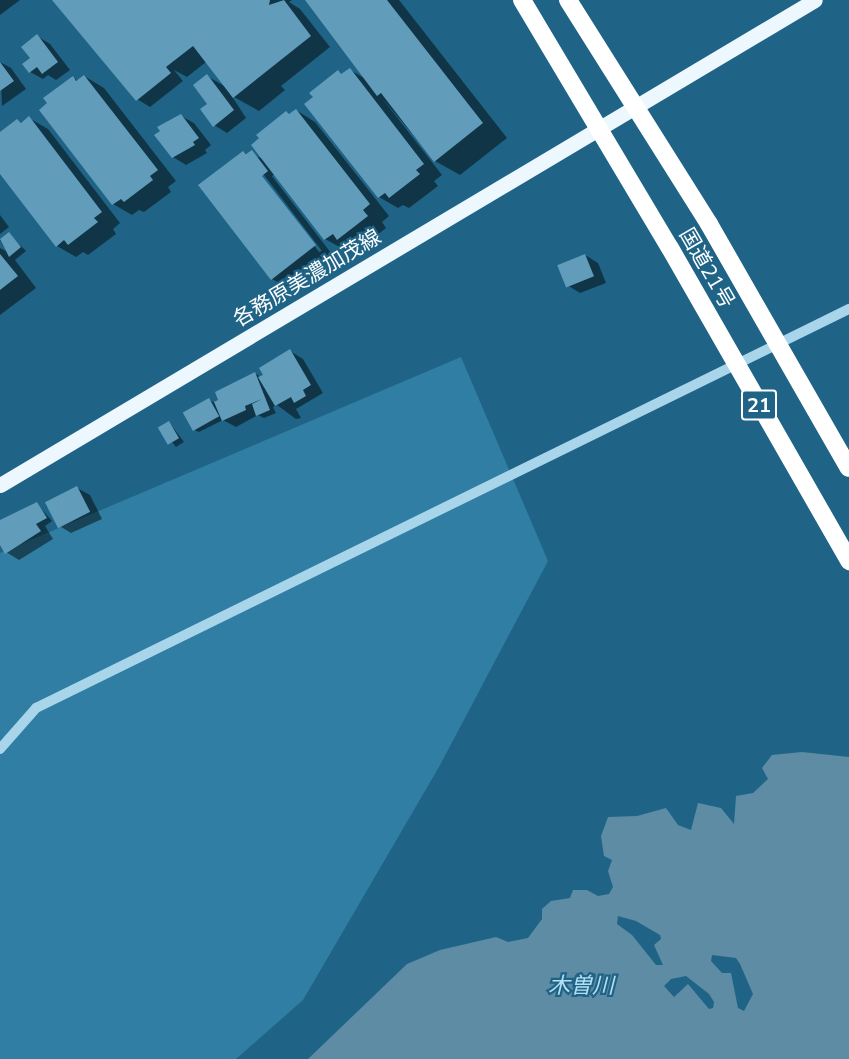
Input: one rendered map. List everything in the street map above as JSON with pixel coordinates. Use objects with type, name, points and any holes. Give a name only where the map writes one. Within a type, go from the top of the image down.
[{"type":"highway","name":"国道21号","points":[[522,0],[601,128],[849,561]]},
{"type":"highway","name":"国道21号","points":[[568,0],[708,224],[849,468]]},
{"type":"main road","name":"各務原美濃加茂線","points":[[0,485],[815,0]]},
{"type":"lane","points":[[0,749],[36,708],[849,309]]},
{"type":"shaded area","points":[[461,357],[548,561],[439,767],[303,1000],[236,1059],[0,1059],[0,553]]},
{"type":"water","name":"木曽川","points":[[802,752],[849,757],[849,1059],[308,1059],[407,964],[440,950],[496,937],[508,942],[528,938],[542,919],[542,909],[551,901],[570,898],[573,890],[587,890],[598,896],[609,894],[613,887],[608,871],[612,860],[604,856],[601,836],[608,817],[637,816],[666,808],[678,825],[691,830],[698,803],[721,808],[734,824],[736,796],[753,793],[768,779],[762,768],[772,755]],"holes":[[[618,916],[636,921],[660,935],[661,939],[654,945],[663,965],[656,965],[632,935],[617,924]],[[712,955],[736,958],[740,964],[753,994],[744,1011],[738,1008],[731,973],[722,973],[711,961]],[[686,976],[709,994],[714,1002],[713,1008],[709,1009],[688,984],[674,997],[664,986],[671,979]]]},
{"type":"building","points":[[52,0],[270,0],[269,5],[284,0],[311,36],[233,98],[193,46],[166,67],[171,73],[136,101]]},
{"type":"building","points":[[305,0],[387,0],[483,123],[434,162],[381,93],[377,96]]},
{"type":"building","points":[[37,34],[58,62],[42,74],[37,67],[29,73],[22,64],[30,58],[21,47]]},
{"type":"building","points":[[0,62],[14,81],[0,91]]},
{"type":"building","points":[[350,68],[424,164],[416,170],[420,174],[389,198],[385,193],[378,198],[304,104],[313,97],[309,93],[338,70],[341,74]]},
{"type":"building","points":[[207,74],[234,110],[213,127],[200,109],[207,104],[193,85]]},
{"type":"building","points":[[84,75],[158,170],[150,176],[153,180],[124,202],[121,199],[112,205],[39,110],[47,103],[43,98],[73,76],[76,81]]},
{"type":"building","points":[[296,109],[370,204],[363,210],[368,216],[337,240],[333,234],[324,240],[251,145],[259,138],[256,135],[286,111],[289,114]]},
{"type":"building","points":[[181,114],[199,138],[193,142],[195,145],[172,158],[154,135],[160,131],[157,127]]},
{"type":"building","points":[[29,116],[102,212],[94,218],[98,222],[68,245],[64,240],[56,247],[0,174],[0,132],[17,119],[21,123]]},
{"type":"building","points":[[252,150],[268,171],[262,176],[316,245],[271,280],[198,185],[243,151],[246,154]]},
{"type":"building","points":[[9,232],[21,247],[9,257],[0,239]]},
{"type":"building","points":[[0,254],[18,276],[0,290]]},
{"type":"building","points":[[585,254],[594,276],[566,287],[557,265]]},
{"type":"building","points":[[290,349],[311,385],[303,390],[306,396],[294,403],[291,397],[275,406],[258,377],[263,375],[259,368]]},
{"type":"building","points":[[255,372],[270,410],[256,416],[252,404],[262,399],[245,406],[246,410],[222,421],[214,402],[218,400],[215,392]]},
{"type":"building","points":[[209,398],[219,416],[193,431],[183,413]]},
{"type":"building","points":[[169,421],[179,438],[168,445],[158,428]]},
{"type":"building","points":[[77,486],[90,512],[58,528],[45,502]]},
{"type":"building","points":[[37,502],[47,518],[36,524],[41,531],[5,554],[0,545],[0,520]]}]
